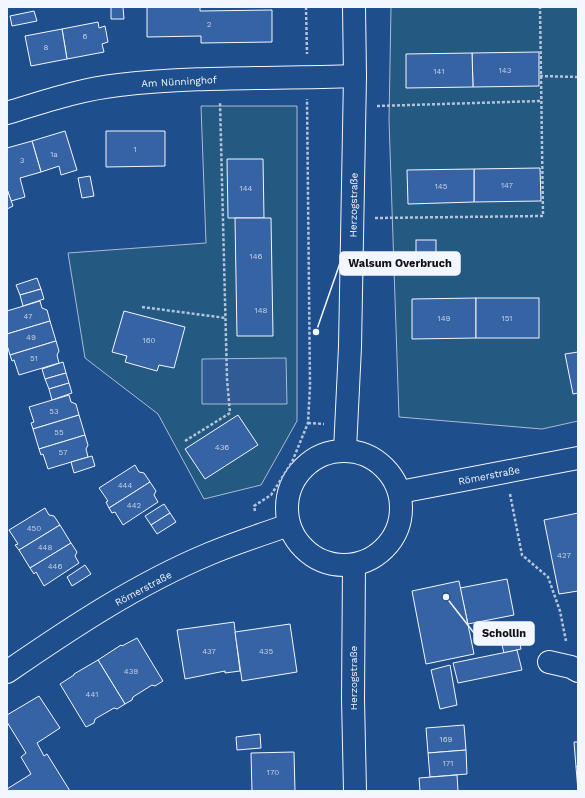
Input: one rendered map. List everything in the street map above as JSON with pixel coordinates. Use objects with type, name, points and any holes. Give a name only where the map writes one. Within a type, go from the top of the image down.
[{"type":"street","name":"Herzogstraße","points":[[344,450],[349,395],[353,218],[355,107],[354,7]]},
{"type":"street","name":"Am Nünninghof","points":[[7,113],[63,96],[117,85],[187,79],[355,76]]},
{"type":"street","points":[[344,450],[363,453],[379,462],[392,475],[400,492],[402,511],[398,530],[388,546],[372,559],[354,565],[337,566],[321,561],[307,552],[296,540],[289,525],[287,507],[290,489],[298,473],[311,461],[327,453],[344,450]]},
{"type":"street","name":"Römerstraße","points":[[400,492],[578,458]]},
{"type":"street","name":"Römerstraße","points":[[7,672],[91,617],[151,582],[209,554],[289,525]]},
{"type":"street","name":"Herzogstraße","points":[[354,565],[353,699],[355,791]]},
{"type":"street","points":[[550,662],[574,669]]},
{"type":"path","points":[[262,534],[254,506],[271,495],[292,462],[308,423],[310,380],[306,7]]},
{"type":"path","points":[[353,218],[543,216],[540,101],[540,7]]},
{"type":"path","points":[[540,76],[578,77]]},
{"type":"path","points":[[185,440],[230,413],[220,79]]},
{"type":"path","points":[[355,107],[540,101]]},
{"type":"path","points":[[142,308],[226,318]]},
{"type":"path","points":[[505,472],[522,555],[548,577],[560,611],[574,669]]},
{"type":"shaded area","points":[[391,7],[578,7],[578,421],[542,429],[399,417],[389,120]]},
{"type":"shaded area","points":[[201,106],[297,106],[297,421],[261,485],[204,499],[158,414],[85,358],[68,253],[206,243]]},
{"type":"shaded area","points":[[286,358],[287,404],[202,404],[202,359]]},
{"type":"building","points":[[111,7],[123,7],[124,19],[111,19]]},
{"type":"building","points":[[147,7],[200,7],[200,11],[272,10],[272,42],[201,43],[201,36],[147,37]]},
{"type":"building","points":[[34,11],[37,21],[12,26],[10,16]]},
{"type":"building","points":[[98,22],[99,28],[105,26],[108,42],[102,44],[104,52],[67,59],[62,29]]},
{"type":"building","points":[[62,29],[67,59],[31,66],[25,36]]},
{"type":"building","points":[[539,52],[539,86],[473,87],[472,53]]},
{"type":"building","points":[[472,53],[473,87],[406,88],[406,54]]},
{"type":"building","points":[[65,131],[77,170],[61,175],[59,166],[41,172],[32,141]]},
{"type":"building","points":[[106,131],[165,131],[165,166],[106,167]]},
{"type":"building","points":[[32,141],[41,172],[20,178],[25,197],[11,201],[7,189],[7,148]]},
{"type":"building","points":[[227,159],[263,159],[264,218],[228,218]]},
{"type":"building","points":[[540,168],[541,201],[474,202],[474,169]]},
{"type":"building","points":[[474,169],[474,202],[408,204],[407,170]]},
{"type":"building","points":[[90,176],[94,196],[82,198],[78,178]]},
{"type":"building","points":[[7,189],[13,206],[7,209]]},
{"type":"building","points":[[235,218],[271,218],[273,336],[237,336]]},
{"type":"building","points":[[416,240],[436,240],[436,255],[416,255]]},
{"type":"building","points":[[37,278],[41,289],[20,295],[16,285]]},
{"type":"building","points":[[41,289],[44,299],[23,306],[20,295]]},
{"type":"building","points":[[476,298],[476,338],[412,339],[412,299]]},
{"type":"building","points":[[476,298],[539,298],[539,338],[476,338]]},
{"type":"building","points":[[40,301],[42,308],[47,310],[50,321],[7,334],[7,311]]},
{"type":"building","points":[[124,311],[185,327],[174,368],[159,365],[157,371],[125,362],[127,356],[112,352]]},
{"type":"building","points":[[50,321],[56,341],[10,355],[7,345],[7,334]]},
{"type":"building","points":[[56,341],[59,351],[57,355],[59,363],[19,375],[14,360],[12,361],[10,355]]},
{"type":"building","points":[[578,352],[578,393],[573,394],[565,354]]},
{"type":"building","points":[[63,362],[66,373],[45,379],[42,369]]},
{"type":"building","points":[[66,373],[69,383],[49,389],[45,379]]},
{"type":"building","points":[[69,383],[72,393],[52,400],[49,389]]},
{"type":"building","points":[[69,395],[71,402],[76,404],[79,415],[33,429],[31,423],[34,422],[29,407]]},
{"type":"building","points":[[79,415],[85,435],[39,449],[33,429]]},
{"type":"building","points":[[238,415],[258,445],[205,479],[185,449]]},
{"type":"building","points":[[85,435],[88,445],[86,449],[88,457],[48,469],[43,454],[41,455],[39,449]]},
{"type":"building","points":[[92,456],[95,466],[74,473],[71,462]]},
{"type":"building","points":[[135,465],[139,472],[144,473],[150,482],[109,508],[106,502],[108,501],[99,488]]},
{"type":"building","points":[[150,482],[156,491],[154,495],[158,502],[123,525],[115,512],[112,513],[109,508]]},
{"type":"building","points":[[164,504],[170,513],[151,525],[145,516]]},
{"type":"building","points":[[45,508],[49,515],[54,516],[60,525],[19,550],[15,545],[18,544],[9,530]]},
{"type":"building","points":[[170,513],[176,522],[157,534],[151,525]]},
{"type":"building","points":[[578,513],[578,591],[559,594],[544,520]]},
{"type":"building","points":[[60,525],[71,543],[30,568],[19,550]]},
{"type":"building","points":[[71,543],[77,552],[75,556],[79,563],[44,586],[36,572],[34,574],[30,568]]},
{"type":"building","points":[[85,565],[91,574],[72,586],[67,577]]},
{"type":"building","points":[[507,579],[514,615],[468,624],[460,588]]},
{"type":"building","points":[[459,581],[474,654],[426,664],[412,591]]},
{"type":"building","points":[[234,622],[240,671],[225,673],[225,671],[185,679],[177,630]]},
{"type":"building","points":[[290,624],[297,672],[242,681],[235,632]]},
{"type":"building","points":[[518,632],[521,649],[504,653],[500,637]]},
{"type":"building","points":[[137,638],[163,681],[155,686],[152,685],[125,704],[98,660],[121,645],[122,646]]},
{"type":"building","points":[[517,650],[522,670],[458,683],[453,663]]},
{"type":"building","points":[[98,660],[125,704],[117,709],[114,708],[95,719],[94,723],[86,727],[60,684]]},
{"type":"building","points":[[450,665],[457,705],[440,709],[431,670]]},
{"type":"building","points":[[39,696],[60,728],[37,743],[44,756],[47,754],[70,791],[7,791],[7,789],[31,774],[21,757],[26,753],[7,722],[7,715]]},
{"type":"building","points":[[464,725],[466,750],[428,753],[426,728]]},
{"type":"building","points":[[260,734],[261,748],[237,750],[236,737]]},
{"type":"building","points":[[574,742],[578,742],[578,766],[576,767]]},
{"type":"building","points":[[466,750],[467,774],[430,777],[428,753]]},
{"type":"building","points":[[294,752],[295,791],[252,791],[251,753]]},
{"type":"building","points":[[578,766],[578,791],[576,767]]},
{"type":"building","points":[[457,775],[458,791],[420,791],[419,778]]},
{"type":"place","name":"Walsum Overbruch","points":[[316,332]]},
{"type":"place","name":"Schollin","points":[[446,597]]}]
